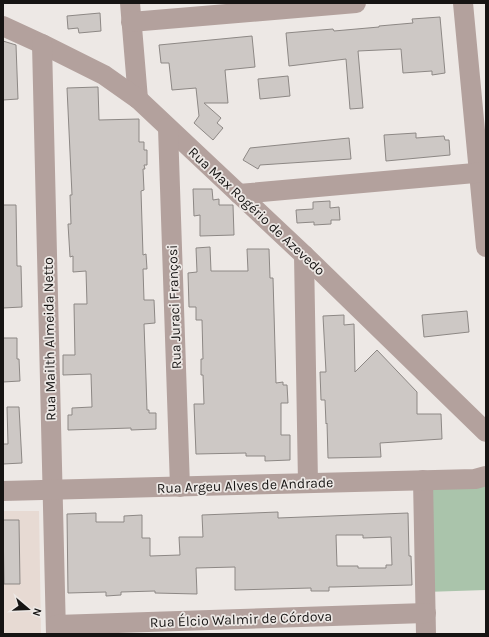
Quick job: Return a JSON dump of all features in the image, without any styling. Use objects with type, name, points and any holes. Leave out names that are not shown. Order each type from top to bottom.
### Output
[{"type":"street","points":[[138,99],[130,12],[356,3]]},
{"type":"street","points":[[463,3],[483,173],[486,247]]},
{"type":"street","name":"Rua Max Rogério de Azevedo","points":[[3,26],[104,75],[138,99],[304,255],[486,432]]},
{"type":"street","name":"Rua Mailth Almeida Netto","points":[[42,44],[56,629]]},
{"type":"street","name":"Rua Juraci Françosi","points":[[168,128],[180,486]]},
{"type":"street","points":[[239,194],[483,173]]},
{"type":"street","points":[[304,255],[308,483]]},
{"type":"street","name":"Rua Argeu Alves de Andrade","points":[[3,491],[475,479],[486,476]]},
{"type":"street","points":[[423,480],[426,634]]},
{"type":"street","name":"Rua Élcio Walmir de Córdova","points":[[56,629],[426,613]]},
{"type":"shaded area","points":[[3,511],[39,511],[41,634],[3,634]]},
{"type":"green space","points":[[486,476],[486,590],[425,592],[423,480]]},
{"type":"building","points":[[100,13],[101,31],[79,33],[78,28],[68,29],[67,16]]},
{"type":"building","points":[[440,17],[445,73],[432,75],[432,71],[403,73],[401,49],[358,51],[363,108],[350,109],[346,59],[289,66],[286,33],[379,27],[413,23],[412,19]]},
{"type":"building","points":[[252,36],[255,67],[225,70],[228,103],[204,103],[221,118],[217,123],[223,128],[213,140],[194,123],[199,116],[196,88],[172,90],[169,63],[161,63],[159,45]]},
{"type":"building","points":[[3,41],[16,45],[18,99],[3,100]]},
{"type":"building","points":[[288,76],[290,96],[260,99],[258,79]]},
{"type":"building","points":[[98,87],[99,120],[139,119],[139,142],[144,142],[144,150],[147,150],[147,165],[144,165],[145,169],[143,169],[144,190],[141,191],[143,255],[146,254],[147,269],[143,269],[144,300],[154,300],[155,323],[144,324],[147,410],[149,410],[149,413],[156,413],[156,429],[131,430],[131,428],[68,430],[68,415],[72,415],[72,408],[92,407],[91,374],[63,375],[63,355],[75,355],[74,304],[87,304],[86,271],[73,272],[73,256],[70,257],[68,224],[71,224],[70,195],[72,195],[67,88]]},
{"type":"building","points":[[416,133],[416,138],[444,136],[445,140],[449,140],[450,155],[386,161],[384,135]]},
{"type":"building","points":[[349,138],[351,159],[260,165],[258,169],[243,160],[250,148]]},
{"type":"building","points":[[193,189],[212,189],[213,200],[219,199],[219,205],[233,205],[234,235],[200,236],[200,215],[194,216]]},
{"type":"building","points":[[330,201],[330,208],[339,207],[340,220],[331,220],[331,224],[314,225],[314,222],[297,223],[296,210],[313,209],[313,202]]},
{"type":"building","points":[[3,205],[16,205],[17,266],[21,266],[22,307],[3,308]]},
{"type":"building","points":[[210,247],[211,271],[248,271],[247,249],[269,249],[270,278],[273,278],[276,383],[283,382],[283,385],[287,385],[288,403],[281,403],[281,435],[290,435],[290,460],[265,461],[265,456],[246,456],[246,453],[196,454],[194,404],[204,404],[203,375],[201,375],[201,359],[203,359],[202,320],[196,320],[196,307],[189,307],[188,273],[197,272],[196,248]]},
{"type":"building","points":[[467,311],[469,332],[424,337],[422,315]]},
{"type":"building","points":[[344,315],[344,325],[354,324],[355,372],[377,350],[417,392],[417,414],[441,414],[442,439],[380,443],[381,457],[328,458],[325,400],[321,400],[320,372],[326,372],[323,316]]},
{"type":"building","points":[[3,338],[17,338],[17,359],[19,359],[20,381],[3,382]]},
{"type":"building","points":[[7,407],[19,407],[22,463],[3,464],[3,444],[8,444]]},
{"type":"building","points":[[278,512],[278,518],[408,513],[409,556],[411,556],[412,585],[329,587],[329,591],[311,591],[311,588],[235,590],[235,567],[196,568],[197,594],[155,593],[155,591],[121,592],[121,595],[106,596],[106,592],[68,593],[67,514],[96,513],[96,522],[124,522],[124,516],[142,515],[142,538],[150,538],[150,556],[180,555],[179,537],[203,537],[202,515]],"holes":[[[336,535],[363,535],[363,538],[391,537],[392,565],[386,565],[386,568],[337,566]]]},
{"type":"building","points":[[3,520],[19,520],[20,584],[4,584]]}]
